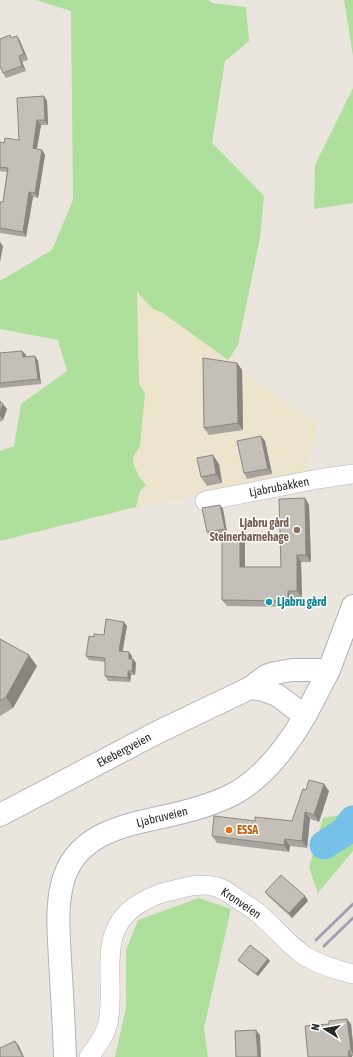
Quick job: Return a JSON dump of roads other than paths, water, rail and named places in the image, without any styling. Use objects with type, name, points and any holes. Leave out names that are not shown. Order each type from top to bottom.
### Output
[{"type":"main road","name":"Ljabruveien","points":[[65,1057],[58,912],[62,884],[68,867],[91,841],[108,832],[196,808],[236,792],[253,781],[268,767],[289,741],[305,716],[329,670],[353,606]]},
{"type":"main road","name":"Ekebergveien","points":[[0,815],[158,732],[250,688],[266,676],[292,670],[329,670]]},
{"type":"main road","points":[[250,688],[263,690],[277,695],[305,716]]},
{"type":"street","name":"Ljabrubakken","points":[[205,501],[318,479],[353,474]]},
{"type":"street","name":"Kronveien","points":[[89,1057],[102,1037],[108,1023],[110,1006],[109,960],[110,947],[114,933],[126,914],[134,907],[161,892],[200,885],[223,889],[257,912],[304,955],[331,968],[353,974]]},
{"type":"waterway","points":[[324,845],[343,833],[353,820]]},
{"type":"railway","points":[[316,940],[353,904]]},
{"type":"railway","points":[[324,946],[353,918]]},
{"type":"place","name":"Ljabru gård Steinerbarnehage","points":[[297,530]]},
{"type":"place","name":"Ljabru gård","points":[[269,602]]},
{"type":"place","name":"ESSA","points":[[229,830]]}]
